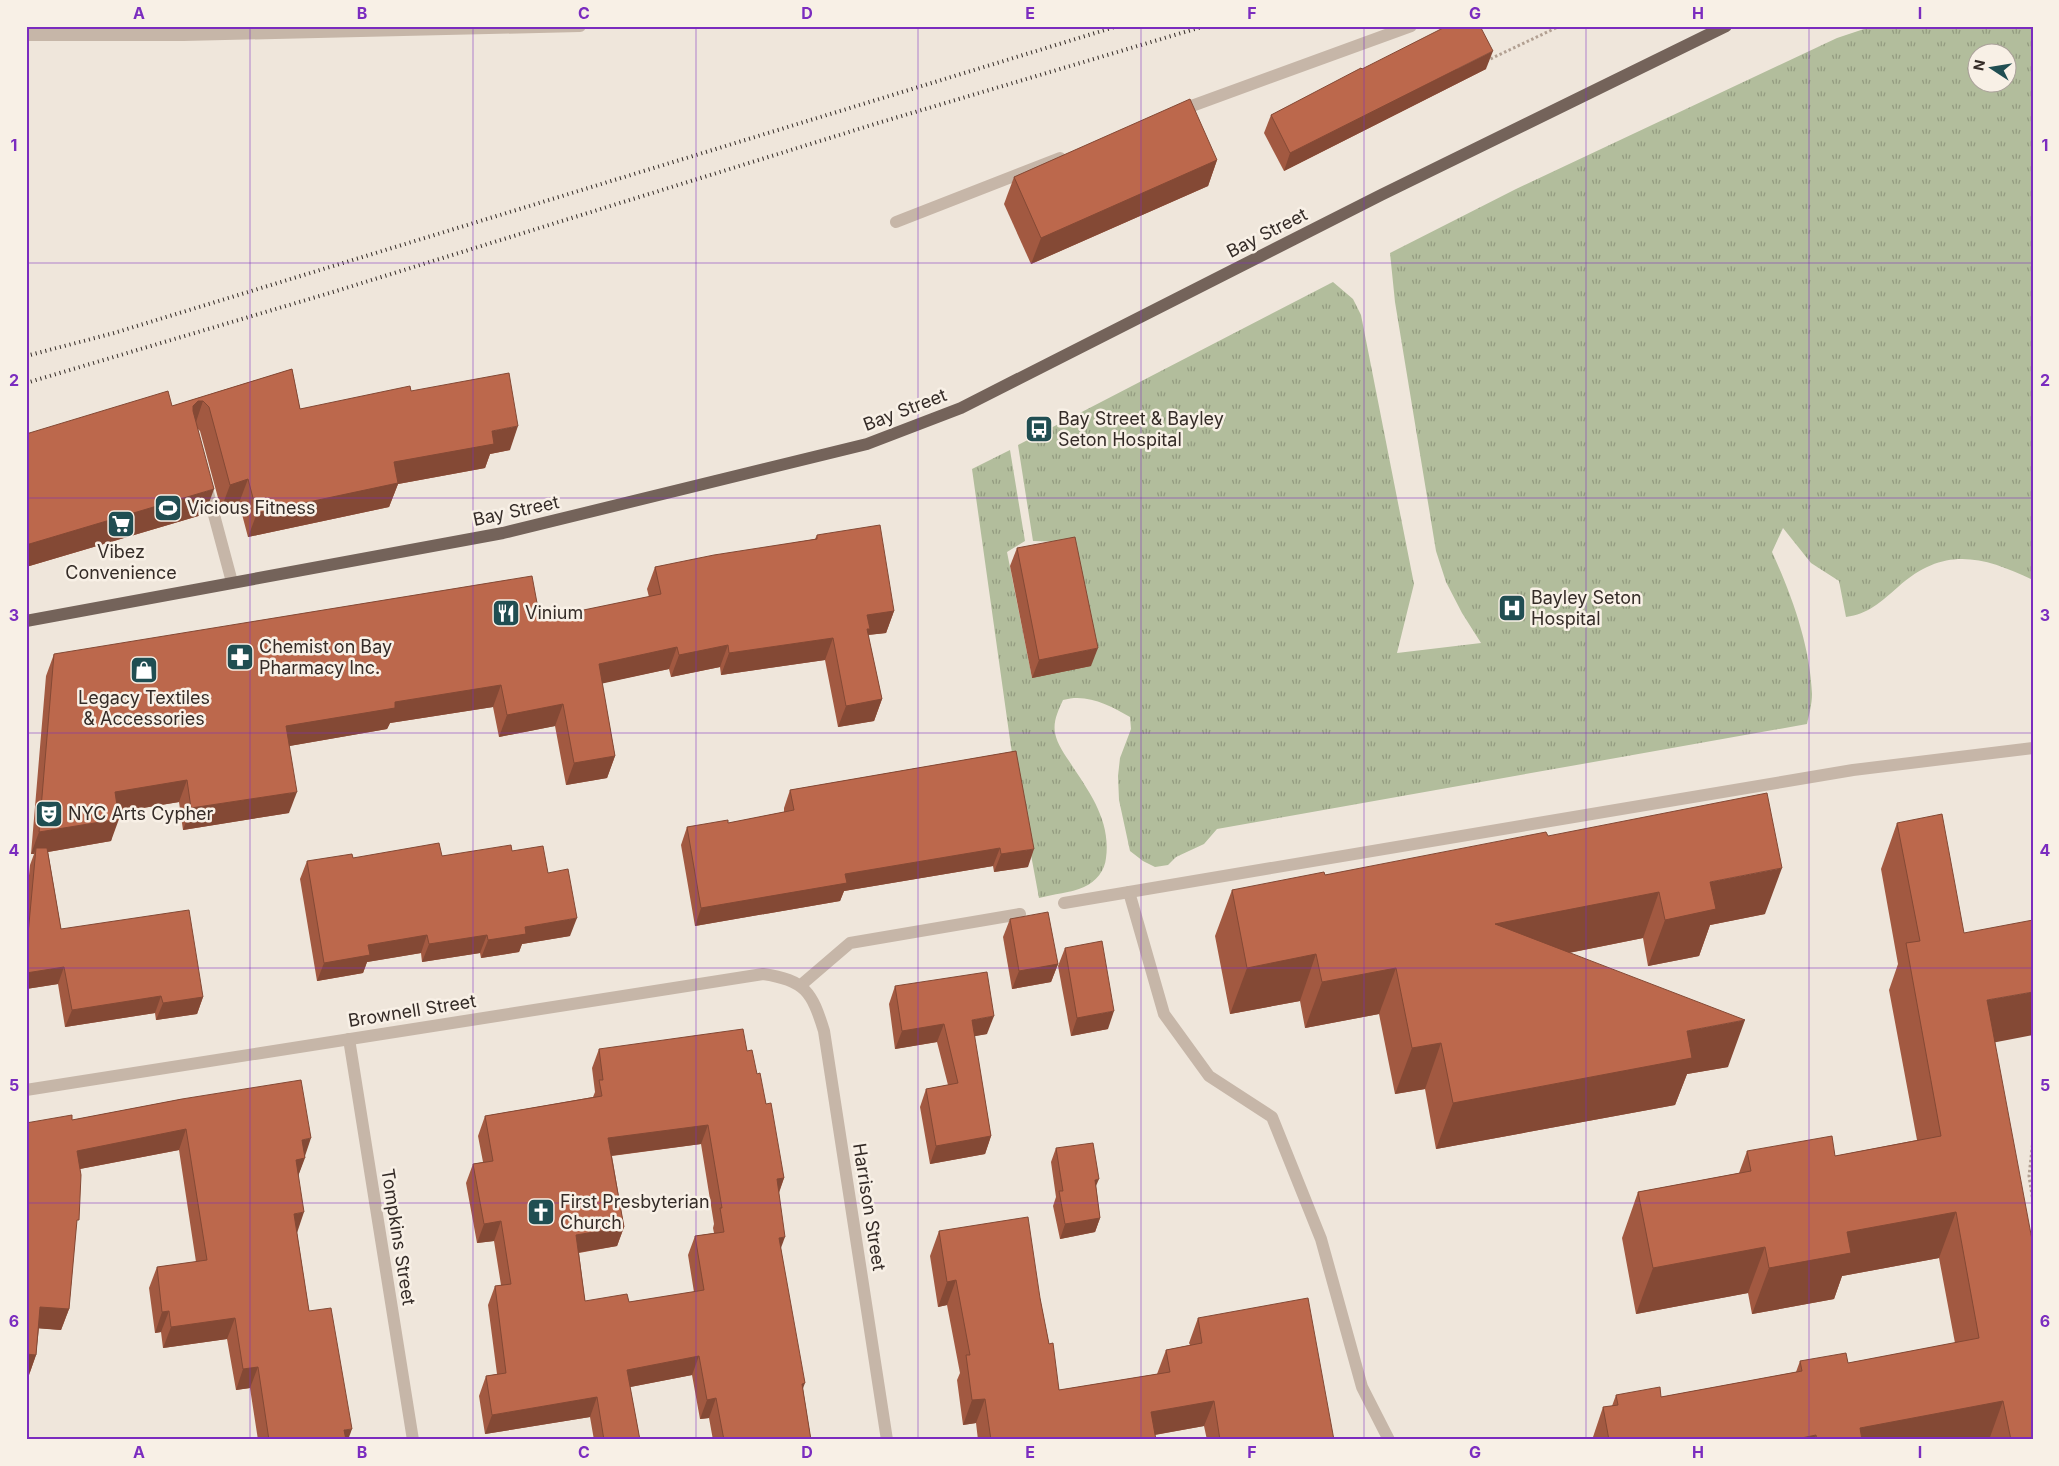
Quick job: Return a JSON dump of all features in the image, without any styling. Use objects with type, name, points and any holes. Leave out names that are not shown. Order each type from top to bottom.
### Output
[{"type":"main road","name":"Bay Street","points":[[26,621],[503,533],[867,444],[962,408],[1381,195],[1726,26]]},
{"type":"street","points":[[26,35],[183,35],[580,26]]},
{"type":"street","points":[[1167,115],[1411,26]]},
{"type":"street","points":[[896,222],[1068,155]]},
{"type":"street","points":[[202,471],[232,582]]},
{"type":"street","points":[[1064,903],[1853,770],[2033,748]]},
{"type":"street","points":[[1129,892],[1164,1014],[1209,1076],[1272,1117],[1321,1239],[1362,1387],[1389,1440]]},
{"type":"street","points":[[801,985],[850,943],[1020,914]]},
{"type":"street","name":"Brownell Street","points":[[26,1090],[763,974],[784,977],[801,985]]},
{"type":"street","name":"Harrison Street","points":[[801,985],[816,1003],[824,1031],[887,1440]]},
{"type":"street","name":"Tompkins Street","points":[[349,1039],[412,1440]]},
{"type":"path","points":[[1483,63],[1560,26]]},
{"type":"path","points":[[2033,1140],[2029,1176],[2033,1202]]},
{"type":"green space","points":[[1873,26],[2033,26],[2033,580],[1997,565],[1980,561],[1964,559],[1947,560],[1931,565],[1915,574],[1868,610],[1846,617],[1839,581],[1811,563],[1783,528],[1772,552],[1793,603],[1808,657],[1812,694],[1807,724],[1217,829],[1204,844],[1176,857],[1168,865],[1155,867],[1130,851],[1119,800],[1118,776],[1120,758],[1131,729],[1130,717],[1098,701],[1081,698],[1063,700],[1055,720],[1056,737],[1098,808],[1105,832],[1106,858],[1102,871],[1088,885],[1073,891],[1039,898],[1011,747],[972,469],[1010,450],[1025,541],[1007,552],[1032,678],[1065,542],[1033,541],[1018,445],[1333,282],[1353,299],[1361,315],[1414,584],[1397,653],[1481,643],[1462,613],[1446,582],[1436,551],[1395,302],[1390,253],[1516,189],[1837,38]]},
{"type":"building","points":[[1447,26],[1480,26],[1493,51],[1290,153],[1271,115]]},
{"type":"building","points":[[1190,99],[1217,160],[1041,238],[1014,177]]},
{"type":"building","points":[[292,369],[300,409],[410,386],[411,391],[509,373],[518,426],[492,431],[494,444],[394,462],[398,483],[257,513],[248,479],[230,485],[209,407],[203,401],[198,401],[193,406],[193,411],[214,489],[26,545],[26,434],[168,391],[172,406]]},
{"type":"building","points":[[880,525],[894,611],[867,615],[870,629],[867,629],[882,699],[846,706],[833,638],[729,653],[728,645],[679,655],[677,647],[599,664],[615,756],[574,763],[563,704],[507,715],[501,685],[395,702],[395,708],[286,726],[297,792],[191,808],[187,780],[115,792],[119,819],[39,832],[54,654],[532,576],[540,619],[661,594],[655,567],[714,555],[817,539],[817,535]]},
{"type":"building","points":[[1075,537],[1098,648],[1039,660],[1017,548]]},
{"type":"building","points":[[1016,751],[1034,849],[1001,854],[1000,848],[845,874],[847,883],[701,908],[687,827],[728,820],[728,823],[794,810],[790,790]]},
{"type":"building","points":[[1767,793],[1782,868],[1710,882],[1716,909],[1665,920],[1659,892],[1495,924],[1745,1020],[1687,1031],[1692,1058],[1453,1103],[1441,1043],[1412,1048],[1396,968],[1322,982],[1316,954],[1247,968],[1232,890],[1324,872],[1325,875],[1546,832],[1548,836]]},
{"type":"building","points":[[1942,814],[1964,933],[2033,920],[2033,992],[1987,1000],[2033,1245],[2033,1440],[2011,1440],[2003,1401],[1860,1428],[1862,1440],[1817,1440],[1816,1435],[1792,1440],[1609,1440],[1603,1407],[1618,1405],[1616,1395],[1660,1387],[1661,1397],[1802,1371],[1800,1361],[1846,1353],[1848,1363],[1979,1338],[1956,1212],[1847,1232],[1851,1253],[1769,1268],[1765,1247],[1653,1268],[1638,1192],[1751,1171],[1747,1151],[1832,1136],[1835,1156],[1941,1136],[1906,943],[1920,941],[1897,823]]},
{"type":"building","points":[[439,843],[442,856],[511,845],[512,851],[543,846],[548,873],[568,869],[577,918],[525,927],[526,934],[488,940],[487,935],[429,944],[427,935],[368,945],[370,955],[324,963],[307,861],[352,854],[353,858]]},
{"type":"building","points":[[36,848],[47,848],[61,929],[189,910],[203,997],[163,1003],[161,996],[72,1010],[64,967],[26,973]]},
{"type":"building","points":[[1048,912],[1058,964],[1019,971],[1010,919]]},
{"type":"building","points":[[1102,941],[1114,1011],[1077,1018],[1065,948]]},
{"type":"building","points":[[987,972],[994,1016],[972,1020],[991,1136],[936,1146],[926,1089],[958,1083],[944,1024],[902,1031],[895,986]]},
{"type":"building","points":[[743,1029],[747,1051],[752,1050],[757,1074],[760,1073],[766,1104],[771,1103],[784,1178],[777,1179],[785,1237],[779,1238],[805,1383],[802,1384],[811,1440],[724,1440],[716,1398],[707,1400],[699,1356],[627,1370],[640,1440],[604,1440],[597,1397],[492,1415],[486,1376],[506,1373],[495,1286],[511,1284],[501,1221],[484,1224],[473,1164],[493,1161],[485,1116],[602,1096],[599,1080],[603,1080],[599,1049]],"holes":[[[708,1125],[722,1208],[720,1208],[724,1232],[695,1236],[704,1290],[629,1302],[627,1294],[585,1301],[576,1235],[624,1227],[608,1138]]]},
{"type":"building","points":[[301,1080],[311,1138],[302,1140],[305,1158],[296,1160],[304,1212],[294,1214],[309,1311],[331,1308],[352,1429],[344,1430],[346,1440],[269,1440],[258,1367],[243,1369],[235,1318],[171,1327],[169,1311],[162,1312],[157,1267],[207,1260],[186,1129],[77,1151],[81,1175],[79,1220],[77,1220],[69,1309],[40,1307],[36,1355],[26,1354],[26,1123],[72,1115],[72,1120],[182,1099]]},
{"type":"building","points":[[1093,1143],[1099,1179],[1095,1180],[1100,1218],[1065,1224],[1059,1191],[1063,1191],[1056,1148]]},
{"type":"building","points":[[1028,1217],[1040,1298],[1049,1344],[1053,1343],[1059,1390],[1170,1372],[1166,1350],[1202,1343],[1198,1318],[1308,1298],[1334,1440],[1220,1440],[1214,1401],[1151,1412],[1156,1440],[991,1440],[985,1399],[972,1400],[966,1355],[970,1355],[956,1280],[947,1282],[939,1231]]},
{"type":"railway","points":[[26,356],[114,333],[1118,26]]},
{"type":"railway","points":[[26,383],[333,292],[878,123],[1205,26]]},
{"type":"place","name":"Bay Street & Bayley Seton Hospital","points":[[1039,429]]},
{"type":"place","name":"Vicious Fitness","points":[[168,508]]},
{"type":"place","name":"Vibez Convenience","points":[[121,524]]},
{"type":"place","name":"Bayley Seton Hospital","points":[[1512,608]]},
{"type":"place","name":"Vinium","points":[[506,613]]},
{"type":"place","name":"Chemist on Bay Pharmacy Inc.","points":[[240,657]]},
{"type":"place","name":"Legacy Textiles & Accessories","points":[[144,670]]},
{"type":"place","name":"NYC Arts Cypher","points":[[49,814]]},
{"type":"place","name":"First Presbyterian Church","points":[[541,1212]]}]
